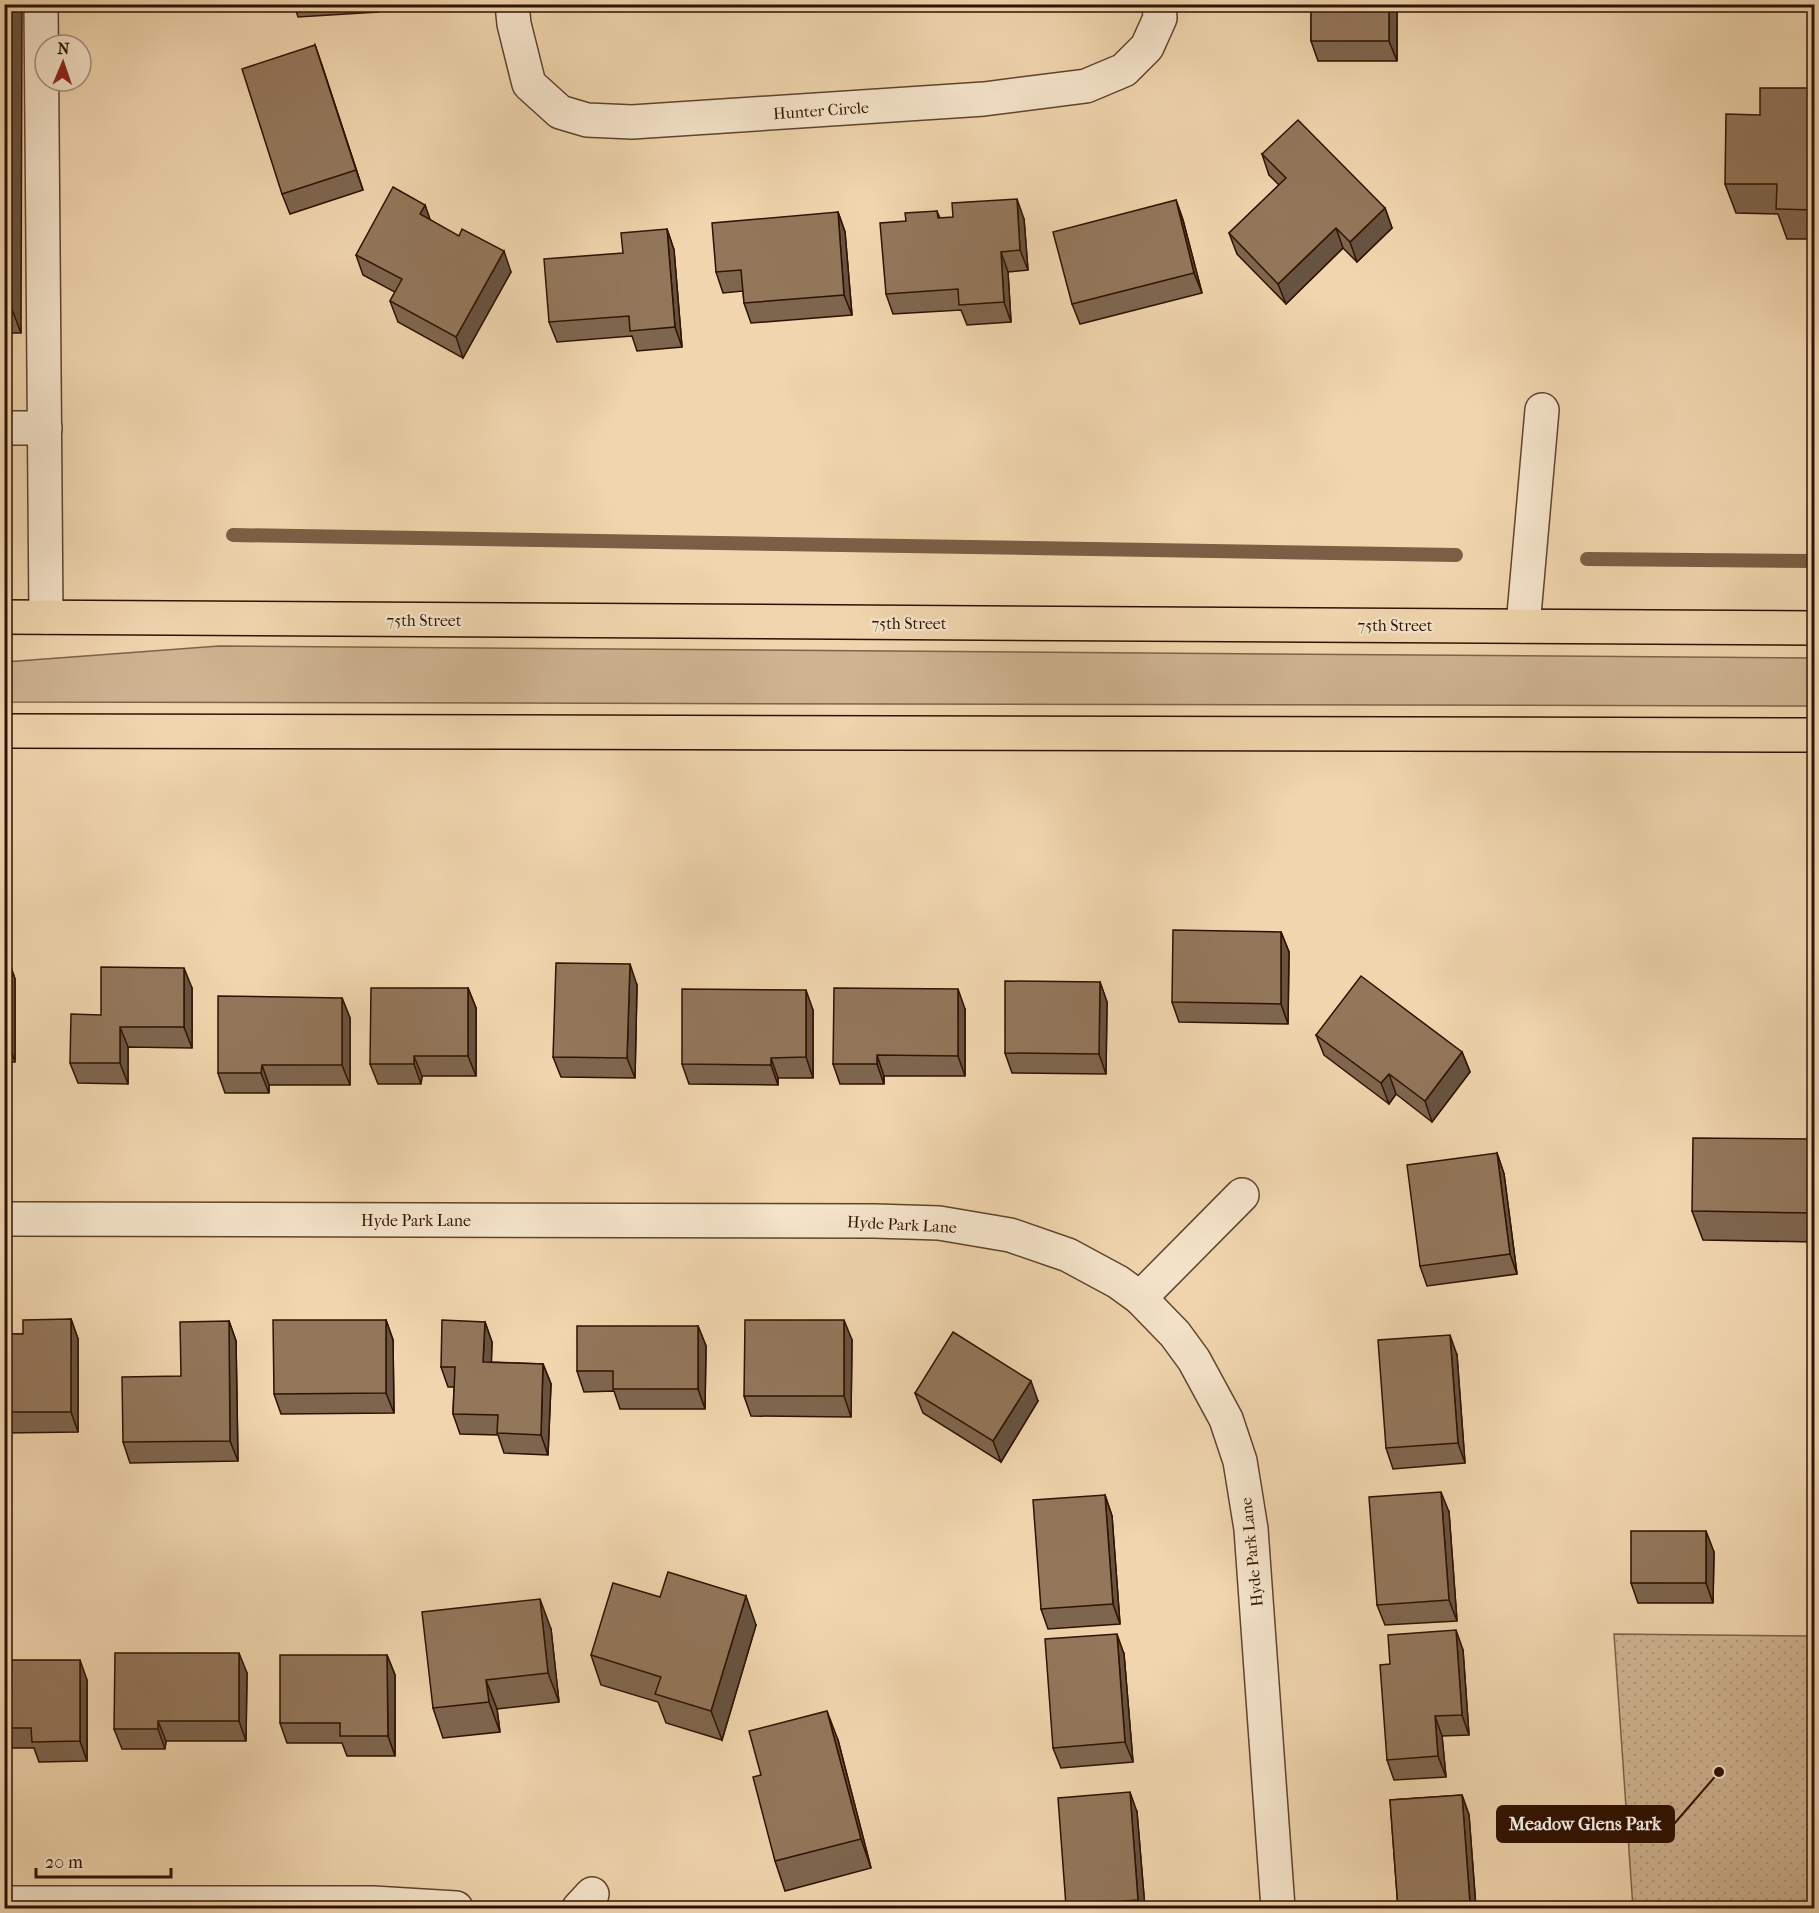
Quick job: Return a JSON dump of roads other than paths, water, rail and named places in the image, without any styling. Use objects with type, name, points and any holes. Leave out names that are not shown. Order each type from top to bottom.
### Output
[{"type":"main road","name":"75th Street","points":[[4,617],[1815,628]]},
{"type":"main road","points":[[4,731],[1815,735]]},
{"type":"street","points":[[41,4],[46,617]]},
{"type":"street","name":"Hunter Circle","points":[[512,4],[514,24],[529,84],[560,112],[587,120],[632,122],[984,99],[1086,87],[1124,70],[1147,47],[1160,18],[1160,4]]},
{"type":"street","points":[[1523,626],[1542,410]]},
{"type":"street","points":[[4,428],[45,428]]},
{"type":"street","points":[[1140,1298],[1242,1195]]},
{"type":"street","name":"Hyde Park Lane","points":[[4,1219],[852,1220],[939,1223],[1010,1235],[1068,1255],[1118,1282],[1140,1298],[1175,1334],[1194,1360],[1226,1419],[1240,1461],[1251,1529],[1278,1908]]},
{"type":"street","points":[[4,1903],[373,1903],[456,1908]]},
{"type":"waterway","points":[[233,535],[1456,555]]},
{"type":"waterway","points":[[1587,559],[1814,561]]},
{"type":"place","name":"Meadow Glens Park","points":[[1719,1772]]}]
